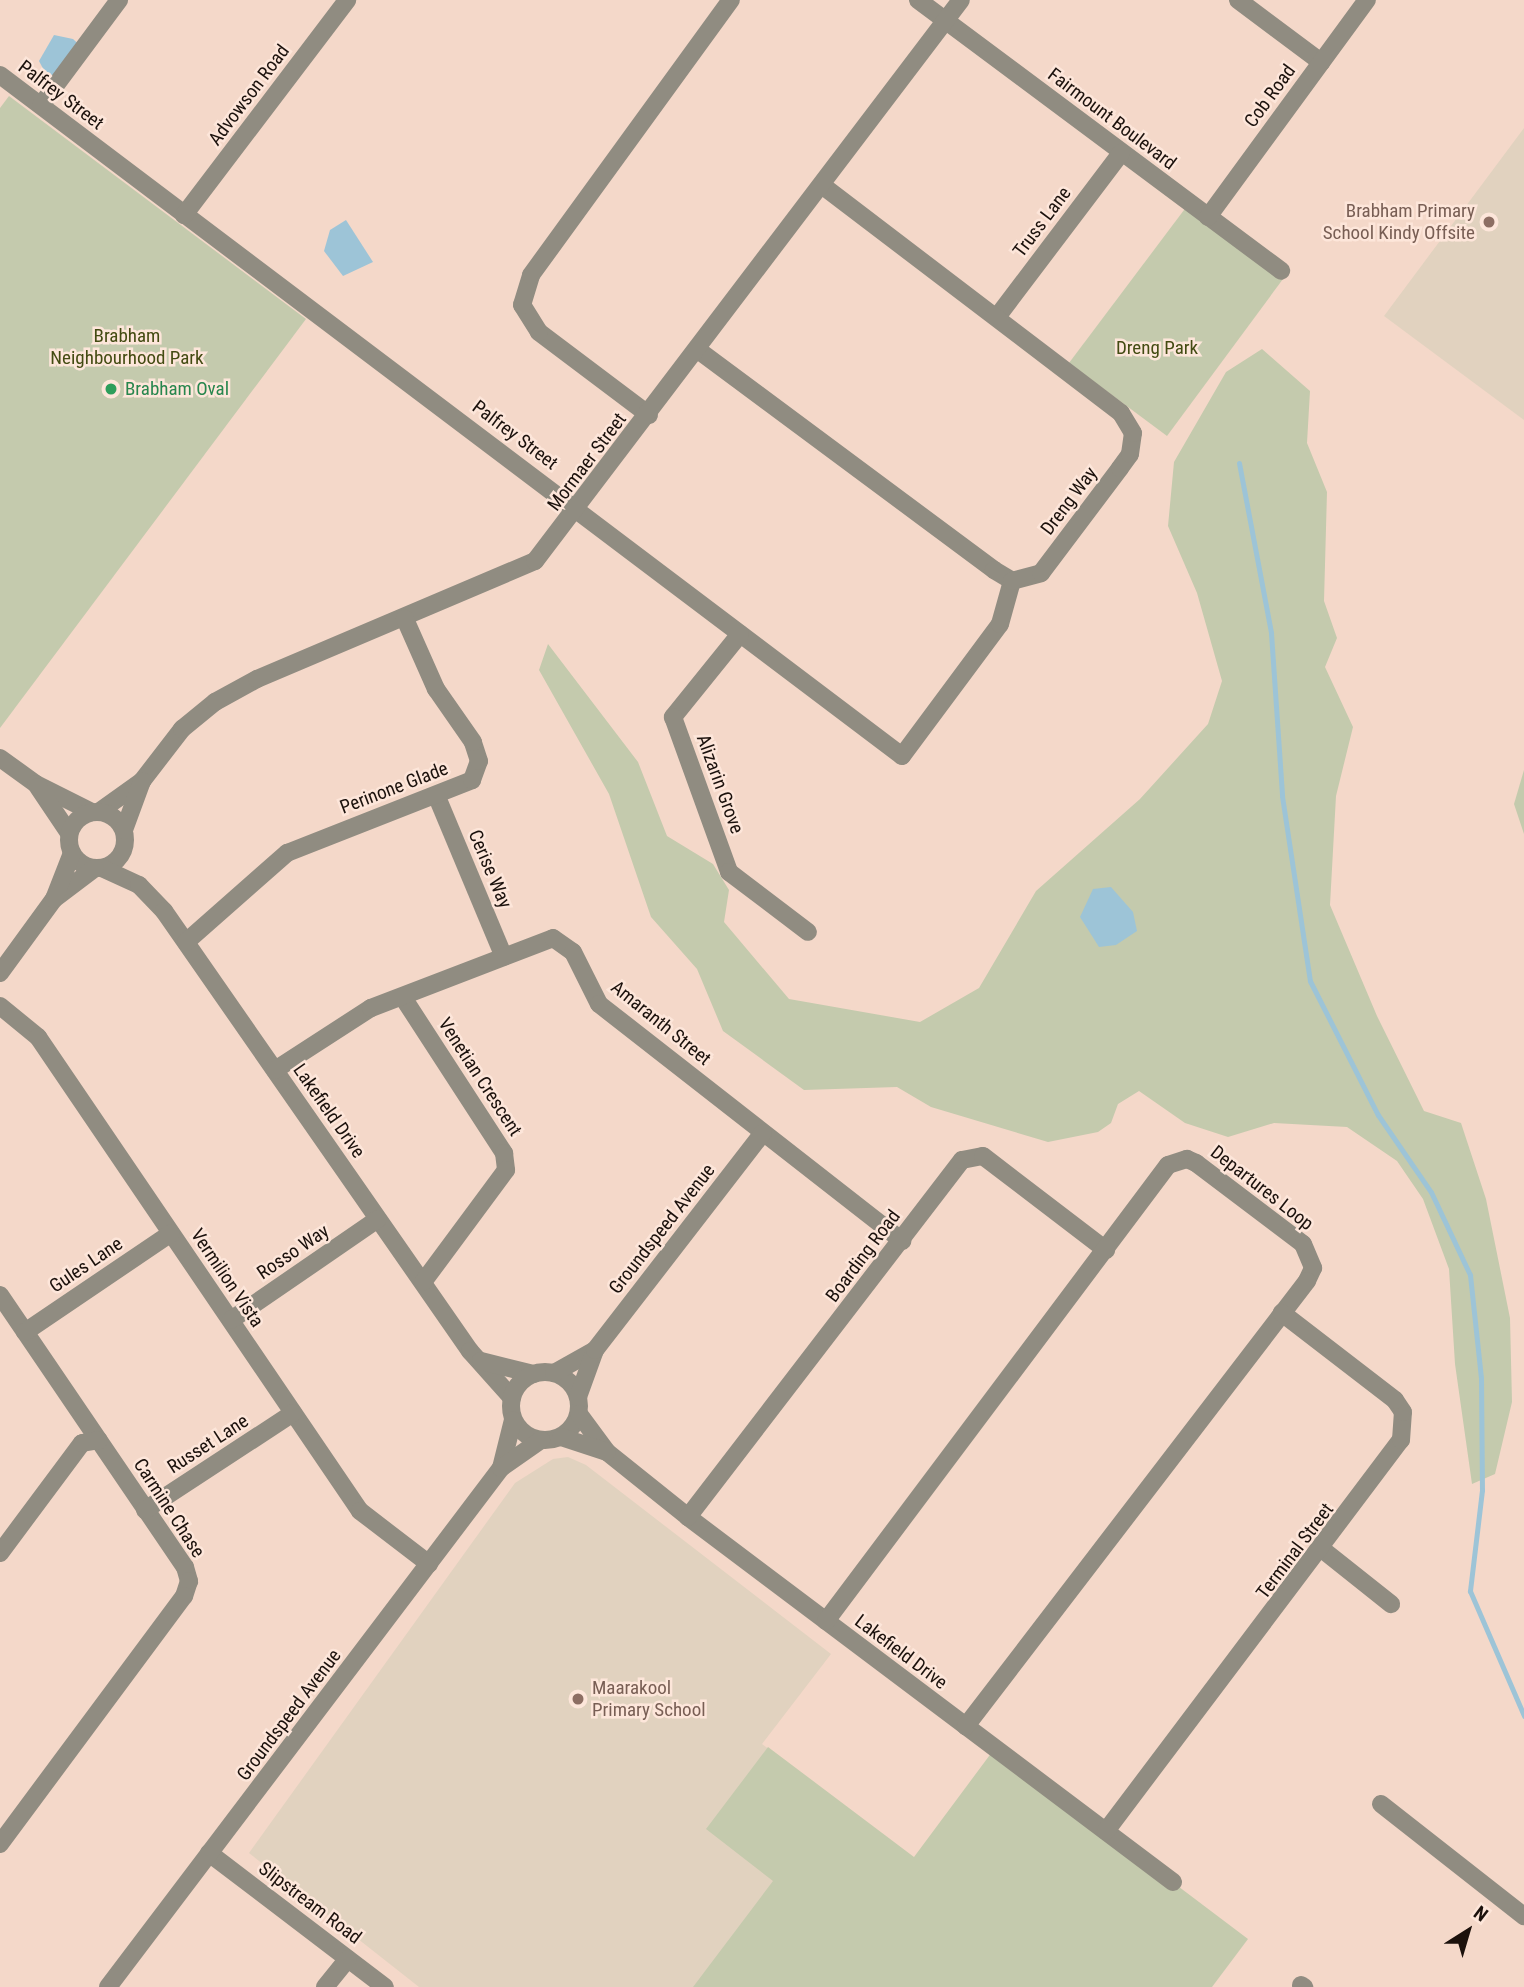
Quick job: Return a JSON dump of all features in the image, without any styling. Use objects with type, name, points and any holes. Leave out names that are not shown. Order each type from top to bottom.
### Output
[{"type":"street","points":[[41,105],[119,0]]},
{"type":"street","name":"Advowson Road","points":[[184,215],[347,0]]},
{"type":"street","points":[[649,415],[539,332],[522,305],[531,275],[731,0]]},
{"type":"street","name":"Fairmount Boulevard","points":[[918,0],[1281,271]]},
{"type":"street","name":"Mormaer Street","points":[[96,811],[142,781],[182,729],[215,702],[257,678],[405,619],[535,561],[578,509],[961,0]]},
{"type":"street","points":[[1238,0],[1321,62]]},
{"type":"street","name":"Cob Road","points":[[1208,217],[1367,0]]},
{"type":"street","name":"Palfrey Street","points":[[0,75],[902,756],[1000,624],[1012,581]]},
{"type":"street","name":"Truss Lane","points":[[997,317],[1121,153]]},
{"type":"street","name":"Dreng Way","points":[[823,186],[1121,413],[1133,433],[1130,454],[1041,573],[1012,581]]},
{"type":"street","points":[[698,350],[1012,581]]},
{"type":"street","name":"Perinone Glade","points":[[186,942],[287,853],[437,797],[472,780],[479,761],[473,742],[436,689],[405,619]]},
{"type":"street","name":"Alizarin Grove","points":[[740,634],[673,718],[729,872],[808,932]]},
{"type":"street","points":[[0,758],[36,785],[114,817],[124,839],[116,861],[99,868],[54,899]]},
{"type":"street","name":"Mormaer Street","points":[[124,839],[142,781]]},
{"type":"street","points":[[0,973],[54,899],[72,853],[69,833],[36,785]]},
{"type":"street","name":"Cerise Way","points":[[437,797],[504,957]]},
{"type":"street","points":[[69,833],[78,818],[96,811]]},
{"type":"street","name":"Lakefield Drive","points":[[124,839],[139,885],[186,942],[378,1219],[476,1356],[512,1398]]},
{"type":"street","points":[[72,853],[80,863],[99,868]]},
{"type":"street","name":"Lakefield Drive","points":[[99,868],[139,885]]},
{"type":"street","name":"Amaranth Street","points":[[275,1070],[371,1008],[404,999],[553,938],[572,952],[599,1004],[902,1241]]},
{"type":"street","name":"Venetian Crescent","points":[[404,999],[504,1153],[506,1170],[424,1282]]},
{"type":"street","name":"Vermilion Vista","points":[[0,1006],[38,1037],[360,1511],[429,1564]]},
{"type":"street","name":"Groundspeed Avenue","points":[[578,1405],[595,1350],[763,1133]]},
{"type":"street","name":"Boarding Road","points":[[688,1517],[953,1171],[972,1155],[992,1162],[1106,1250]]},
{"type":"street","name":"Departures Loop","points":[[826,1621],[1168,1165],[1187,1159],[1303,1244],[1309,1254],[1310,1275],[965,1726]]},
{"type":"street","name":"Rosso Way","points":[[231,1321],[378,1219]]},
{"type":"street","name":"Gules Lane","points":[[25,1332],[171,1233]]},
{"type":"street","name":"Carmine Chase","points":[[0,1295],[185,1567],[189,1581],[184,1596],[0,1843]]},
{"type":"street","name":"Terminal Street","points":[[1106,1831],[1323,1550],[1401,1440],[1403,1412],[1395,1400],[1282,1313]]},
{"type":"street","name":"Groundspeed Avenue","points":[[554,1373],[595,1350]]},
{"type":"street","points":[[476,1356],[533,1374],[554,1373],[569,1382],[578,1405],[561,1437],[541,1440],[527,1436],[513,1419],[512,1398],[533,1374]]},
{"type":"street","name":"Lakefield Drive","points":[[578,1405],[607,1452],[688,1517],[1173,1882]]},
{"type":"street","name":"Russet Lane","points":[[145,1510],[293,1413]]},
{"type":"street","name":"Groundspeed Avenue","points":[[501,1468],[513,1419]]},
{"type":"street","name":"Lakefield Drive","points":[[561,1437],[607,1452]]},
{"type":"street","points":[[0,1553],[82,1443],[99,1440]]},
{"type":"street","name":"Groundspeed Avenue","points":[[108,1987],[501,1468],[541,1440]]},
{"type":"street","points":[[1323,1550],[1391,1604]]},
{"type":"street","points":[[1381,1804],[1524,1916]]},
{"type":"street","name":"Slipstream Road","points":[[209,1853],[385,1987]]},
{"type":"street","points":[[325,1987],[348,1959]]},
{"type":"shaded area","name":"Brabham Primary School Kindy Offsite","points":[[1524,128],[1524,420],[1384,316]]},
{"type":"shaded area","name":"Maarakool Primary School","points":[[568,1457],[586,1465],[831,1654],[762,1744],[835,1799],[697,1987],[419,1987],[249,1853],[515,1483],[553,1459]]},
{"type":"green space","name":"Brabham Neighbourhood Park","points":[[9,96],[306,319],[0,728],[0,108]]},
{"type":"green space","name":"Dreng Park","points":[[1187,206],[1283,279],[1167,436],[1069,363]]},
{"type":"green space","points":[[1262,349],[1310,391],[1307,443],[1327,492],[1324,601],[1337,638],[1325,667],[1353,727],[1336,796],[1330,905],[1377,1016],[1424,1111],[1461,1123],[1486,1199],[1510,1318],[1512,1402],[1495,1474],[1472,1484],[1455,1364],[1449,1269],[1423,1199],[1397,1161],[1347,1127],[1274,1123],[1228,1137],[1185,1123],[1139,1091],[1118,1104],[1111,1123],[1098,1132],[1048,1142],[931,1107],[897,1087],[804,1090],[723,1031],[697,969],[651,917],[609,794],[539,670],[548,644],[638,762],[667,836],[713,864],[729,890],[724,922],[789,999],[920,1022],[979,988],[1036,891],[1140,799],[1208,724],[1222,681],[1197,593],[1168,526],[1174,462],[1226,372]]},
{"type":"green space","points":[[1524,770],[1524,834],[1514,804]]},
{"type":"green space","points":[[768,1747],[914,1857],[995,1748],[1248,1939],[1212,1987],[693,1987],[773,1881],[706,1829]]},
{"type":"water","points":[[54,35],[73,39],[85,50],[69,75],[48,78],[39,61]]},
{"type":"water","points":[[346,220],[373,262],[343,276],[324,251],[330,230]]},
{"type":"water","points":[[1111,887],[1133,912],[1137,931],[1116,945],[1099,947],[1080,917],[1093,889]]},
{"type":"waterway","points":[[1239,463],[1271,633],[1282,796],[1310,981],[1378,1115],[1431,1192],[1470,1275],[1481,1378],[1482,1490],[1470,1591],[1524,1716]]},
{"type":"place","name":"Brabham Primary School Kindy Offsite","points":[[1489,222]]},
{"type":"place","name":"Brabham Oval","points":[[111,389]]},
{"type":"place","name":"Maarakool Primary School","points":[[578,1699]]}]
